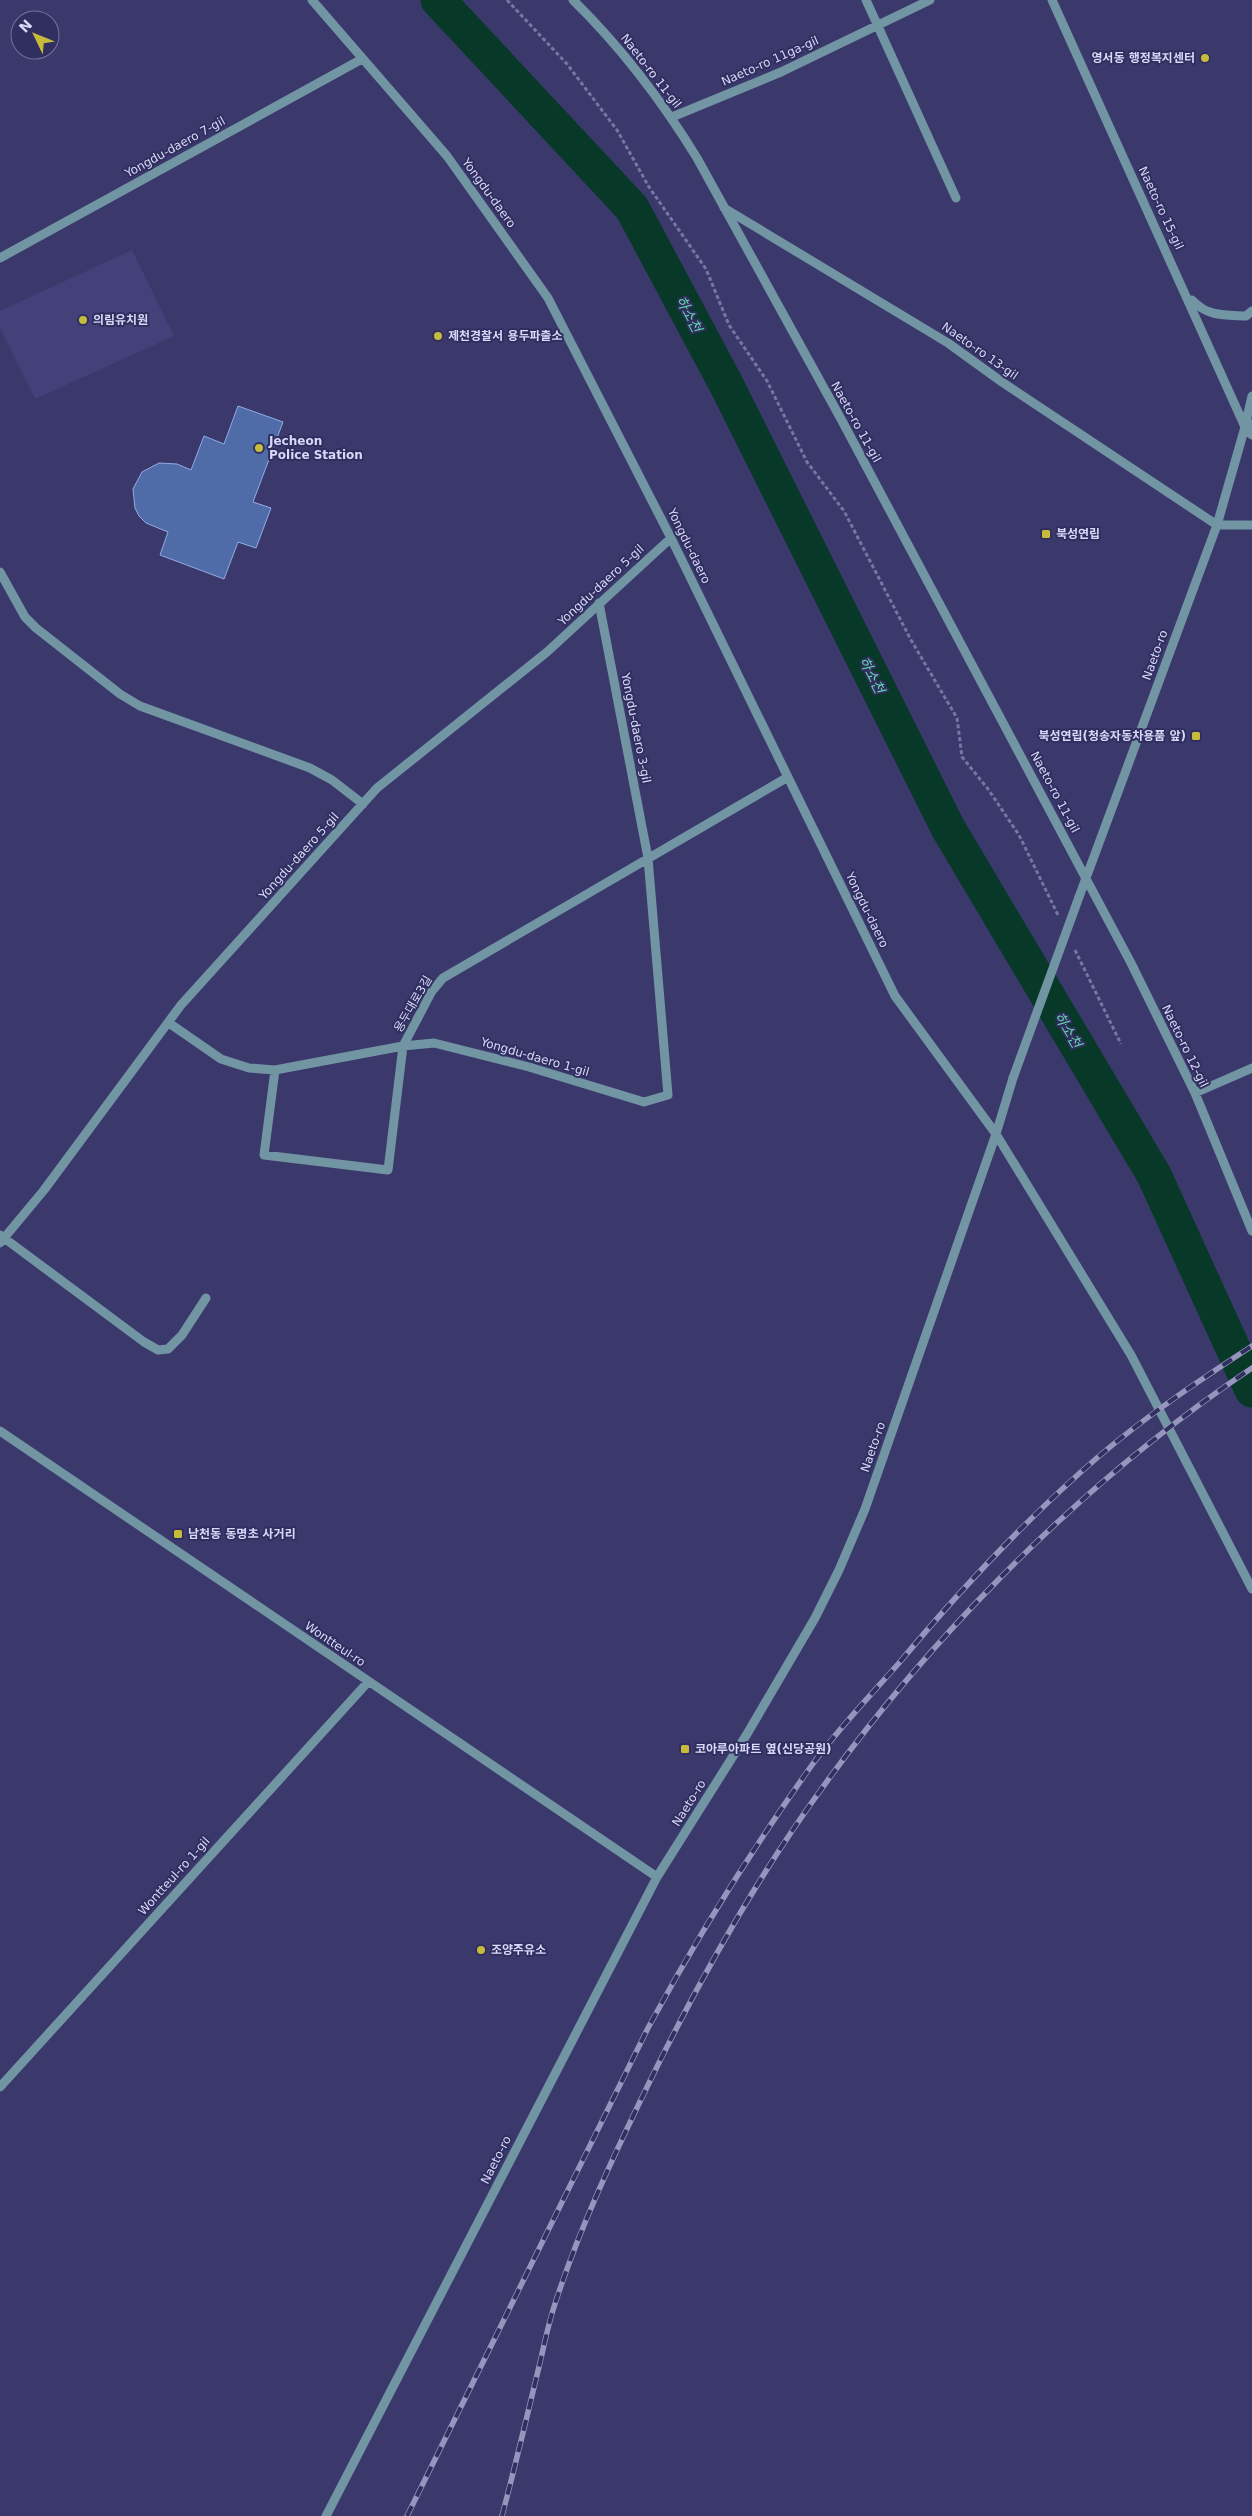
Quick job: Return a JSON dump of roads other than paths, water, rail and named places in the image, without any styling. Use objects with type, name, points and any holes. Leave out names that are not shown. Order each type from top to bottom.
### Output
[{"type":"street","name":"Yongdu-daero","points":[[312,0],[447,156],[548,298],[671,538],[895,996],[996,1134],[1131,1355],[1252,1589]]},
{"type":"street","name":"Naeto-ro 11-gil","points":[[573,0],[606,34],[672,118],[841,419],[1086,877]]},
{"type":"street","points":[[866,0],[956,198]]},
{"type":"street","name":"Naeto-ro 11ga-gil","points":[[672,118],[781,72],[876,24],[930,0]]},
{"type":"street","name":"Naeto-ro 15-gil","points":[[1052,0],[1252,435]]},
{"type":"street","name":"Yongdu-daero 7-gil","points":[[0,258],[362,59]]},
{"type":"street","name":"Naeto-ro 13-gil","points":[[724,208],[948,343],[1002,382],[1216,525]]},
{"type":"street","points":[[1188,297],[1202,311],[1246,316],[1252,311]]},
{"type":"street","name":"Naeto-ro","points":[[326,2516],[657,1877],[747,1734],[815,1618],[839,1570],[865,1509],[996,1134],[1013,1078],[1216,525],[1249,426],[1252,396]]},
{"type":"street","points":[[1216,525],[1252,524]]},
{"type":"street","name":"Yongdu-daero 5-gil","points":[[1,1239],[44,1190],[181,1005],[378,788],[547,652],[671,538]]},
{"type":"street","points":[[0,572],[25,617],[36,628],[120,694],[140,706],[310,768],[332,780],[363,804]]},
{"type":"street","name":"Yongdu-daero 3-gil","points":[[600,603],[648,858]]},
{"type":"street","name":"용두대로3길","points":[[275,1070],[264,1155],[388,1170],[403,1046],[432,991],[443,978],[462,965],[589,894],[788,777]]},
{"type":"street","name":"Yongdu-daero 1-gil","points":[[169,1023],[221,1059],[249,1068],[275,1070],[403,1046],[434,1043],[529,1067],[644,1102],[668,1095],[648,858]]},
{"type":"street","name":"Naeto-ro 12-gil","points":[[1086,877],[1195,1093],[1252,1231]]},
{"type":"street","points":[[1195,1093],[1252,1068]]},
{"type":"street","points":[[1,1239],[144,1342],[158,1350],[168,1349],[182,1336],[206,1298]]},
{"type":"street","name":"Wontteul-ro","points":[[0,1430],[657,1877]]},
{"type":"street","name":"Wontteul-ro 1-gil","points":[[0,2088],[368,1682]]},
{"type":"waterway","name":"하소천","points":[[438,0],[632,208],[726,384],[948,828],[1154,1175],[1252,1390]]},
{"type":"railway","points":[[407,2516],[648,2028],[726,1894],[812,1765],[843,1726],[946,1609],[994,1556],[1045,1505],[1098,1457],[1135,1427],[1193,1385],[1252,1346]]},
{"type":"railway","points":[[502,2516],[551,2319],[573,2252],[622,2139],[681,2019],[734,1923],[772,1861],[839,1765],[889,1701],[943,1638],[1000,1578],[1060,1520],[1122,1466],[1186,1415],[1252,1368]]},
{"type":"place","name":"영서동 행정복지센터","points":[[1205,58]]},
{"type":"place","name":"의림유치원","points":[[83,320]]},
{"type":"place","name":"제천경찰서 용두파출소","points":[[438,336]]},
{"type":"place","name":"Jecheon Police Station","points":[[259,448]]},
{"type":"place","name":"북성연립","points":[[1046,534]]},
{"type":"place","name":"북성연립(청송자동차용품 앞)","points":[[1196,736]]},
{"type":"place","name":"남천동 동명초 사거리","points":[[178,1534]]},
{"type":"place","name":"코아루아파트 옆(신당공원)","points":[[685,1749]]},
{"type":"place","name":"조양주유소","points":[[481,1950]]}]
